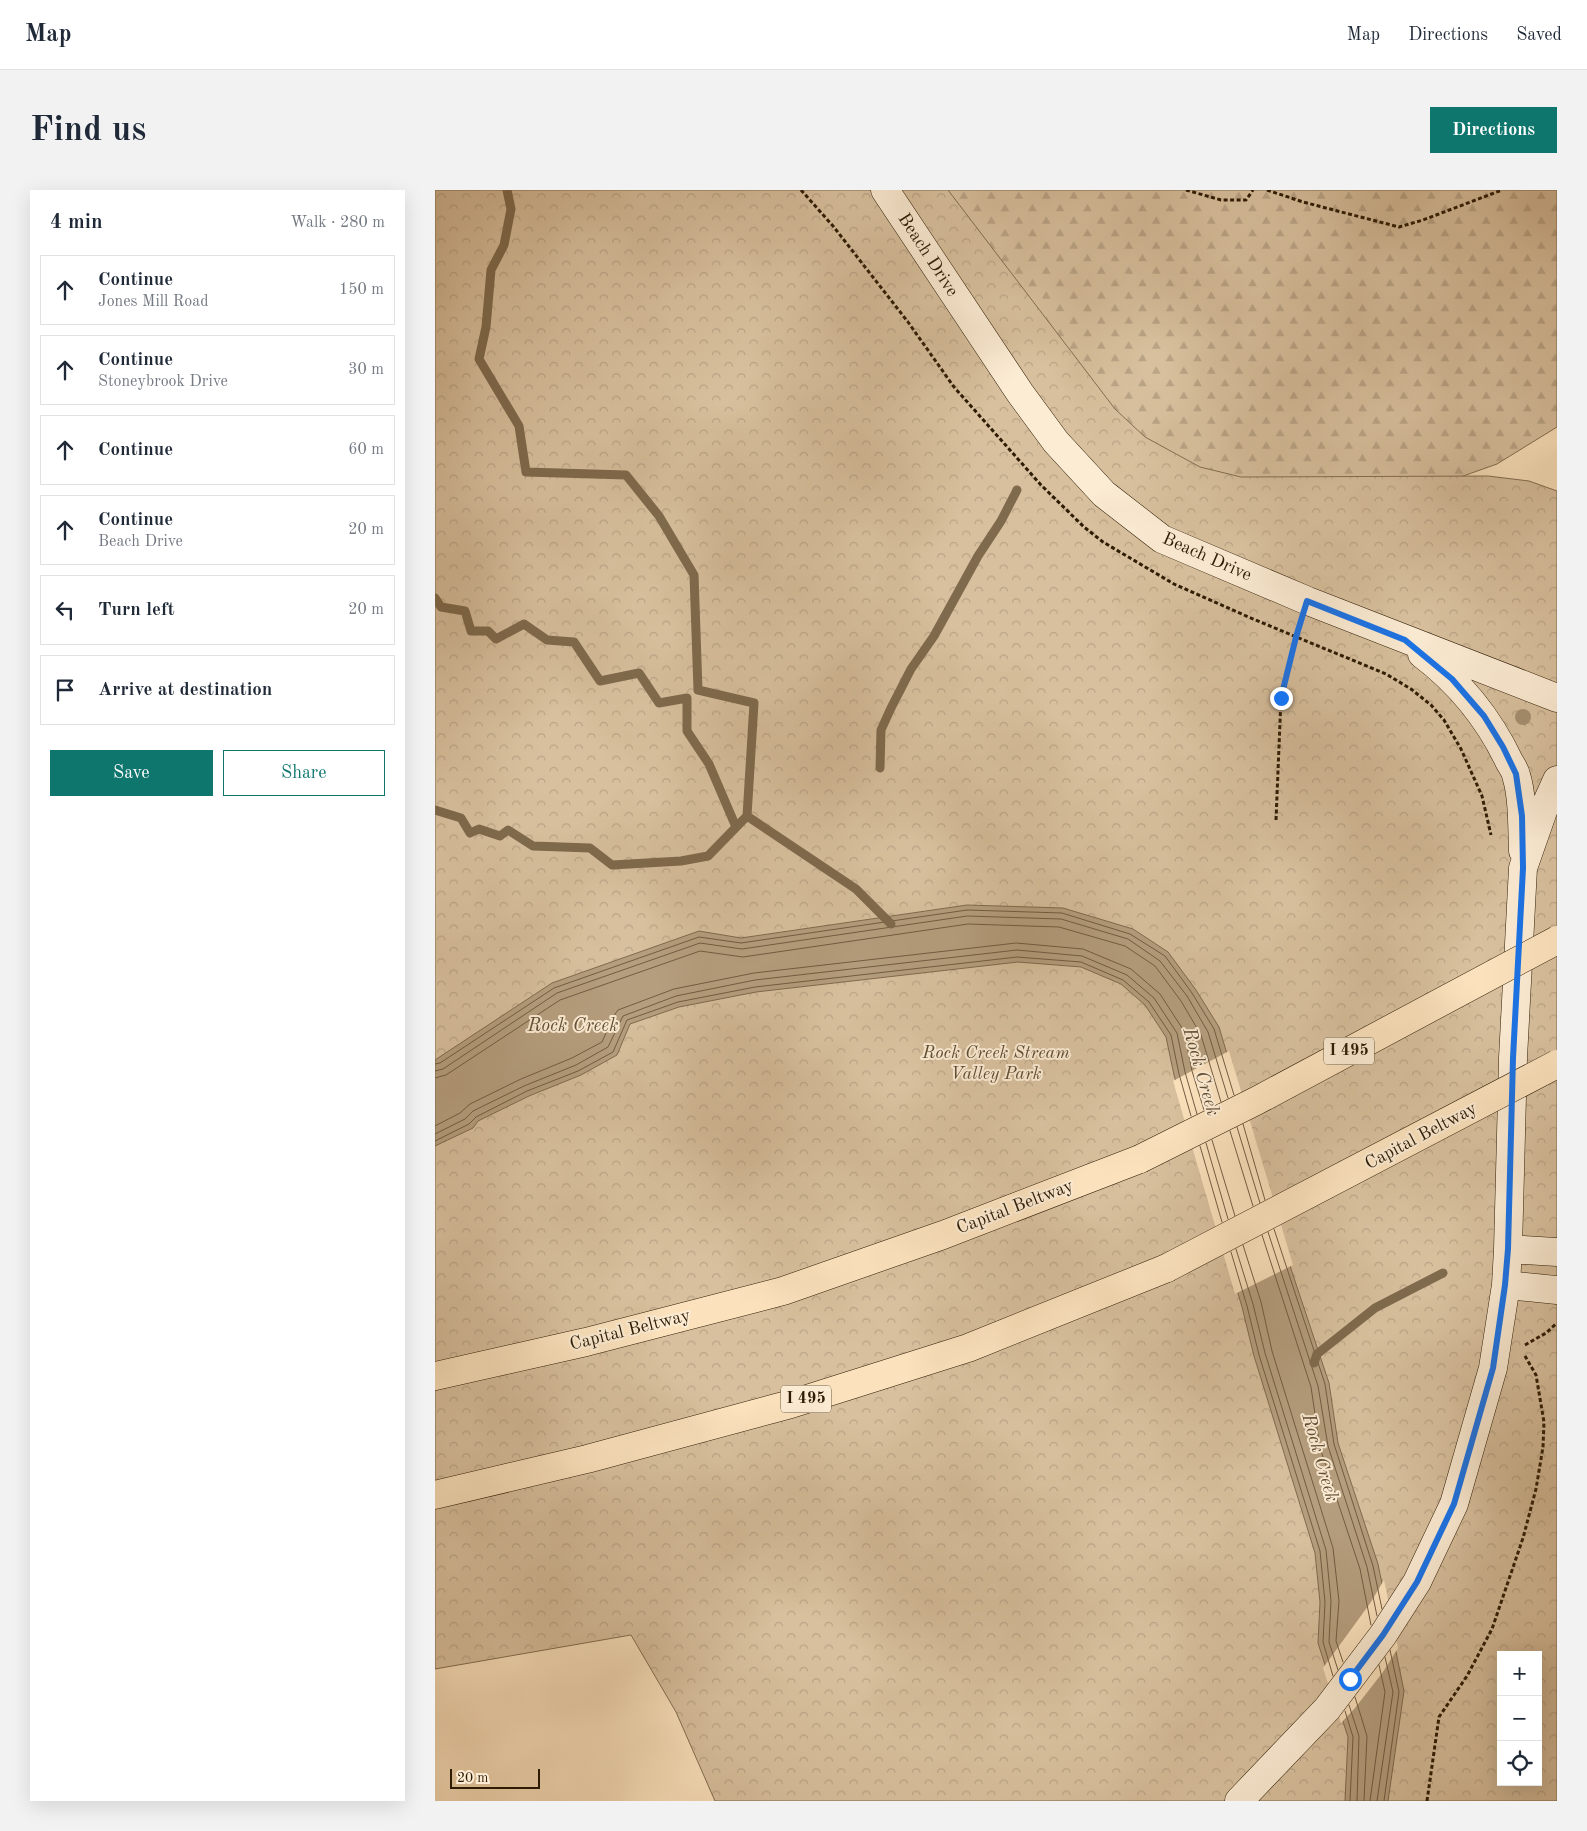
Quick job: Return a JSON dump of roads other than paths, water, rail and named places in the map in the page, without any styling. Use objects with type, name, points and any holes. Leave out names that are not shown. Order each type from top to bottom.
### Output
[{"type":"highway","name":"Capital Beltway","points":[[435,1376],[585,1342],[783,1291],[943,1235],[1140,1159],[1256,1102],[1557,940]]},
{"type":"highway","name":"Capital Beltway","points":[[435,1495],[587,1459],[791,1404],[968,1348],[1167,1268],[1557,1064]]},
{"type":"street","name":"Beach Drive","points":[[885,190],[1020,393],[1055,442],[1103,494],[1162,539],[1307,601],[1557,698]]},
{"type":"street","points":[[1240,1800],[1327,1709],[1383,1635],[1417,1582],[1454,1504],[1493,1368],[1505,1285],[1523,868],[1522,816],[1516,774],[1503,747],[1484,716],[1452,679],[1405,640]]},
{"type":"street","points":[[1523,868],[1543,811],[1557,780]]},
{"type":"street","points":[[1508,1249],[1557,1252]]},
{"type":"street","points":[[1505,1285],[1557,1290]]},
{"type":"water","name":"Rock Creek","points":[[967,905],[1063,908],[1133,929],[1168,952],[1196,990],[1219,1027],[1292,1272],[1329,1383],[1338,1443],[1378,1564],[1404,1691],[1388,1801],[1345,1801],[1348,1737],[1318,1643],[1320,1602],[1315,1553],[1254,1356],[1242,1307],[1174,1075],[1166,1037],[1145,1005],[1121,984],[1081,967],[1018,962],[756,992],[679,1007],[630,1024],[617,1055],[581,1075],[529,1096],[478,1121],[473,1128],[435,1146],[435,1060],[552,983],[699,931],[741,938]]},
{"type":"waterway","points":[[507,190],[511,209],[504,245],[491,270],[486,327],[479,359],[519,426],[526,472],[626,475],[659,516],[694,575],[698,690],[754,703],[747,816],[856,889],[891,924]]},
{"type":"waterway","points":[[880,768],[881,730],[891,708],[911,669],[934,636],[1017,490]]},
{"type":"waterway","points":[[435,598],[441,607],[465,611],[471,631],[488,631],[496,639],[524,624],[547,640],[574,642],[600,681],[639,673],[659,703],[687,698],[687,731],[709,764],[736,827]]},
{"type":"waterway","points":[[435,810],[461,818],[470,833],[479,829],[500,836],[508,830],[533,846],[590,848],[612,865],[681,861],[708,856],[747,816]]},
{"type":"waterway","points":[[1314,1363],[1317,1354],[1375,1308],[1443,1273]]},
{"type":"park label","name":"Rock Creek Stream Valley Park","points":[[996,1063]]}]
